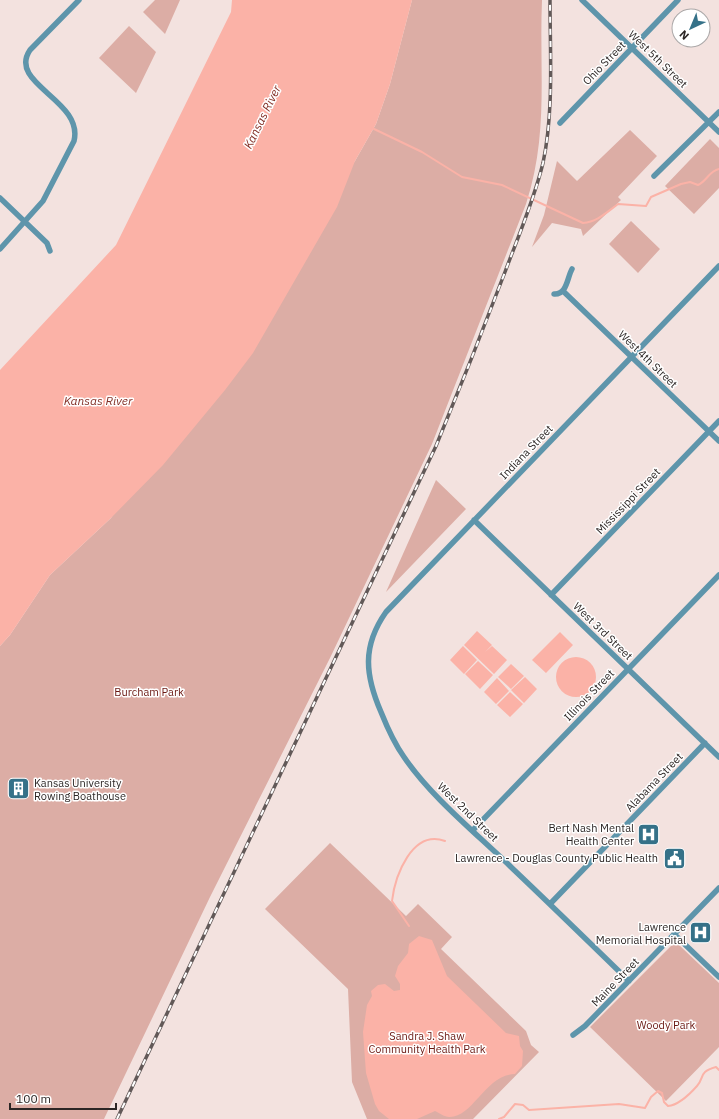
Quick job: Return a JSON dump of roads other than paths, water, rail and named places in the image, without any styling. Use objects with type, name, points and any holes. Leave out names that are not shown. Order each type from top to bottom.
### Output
[{"type":"street","points":[[0,249],[43,201],[74,141],[75,125],[70,115],[29,74],[25,62],[30,50],[79,0]]},
{"type":"street","name":"West 5th Street","points":[[582,0],[719,132]]},
{"type":"street","name":"Ohio Street","points":[[560,123],[678,0]]},
{"type":"street","points":[[654,176],[719,112]]},
{"type":"street","points":[[0,198],[47,242],[50,251]]},
{"type":"street","name":"Indiana Street","points":[[367,664],[373,635],[386,612],[719,266]]},
{"type":"street","points":[[554,294],[560,294],[563,291],[572,269]]},
{"type":"street","name":"West 4th Street","points":[[563,291],[719,441]]},
{"type":"street","name":"Mississippi Street","points":[[551,595],[719,421]]},
{"type":"street","name":"West 3rd Street","points":[[474,520],[719,756]]},
{"type":"street","name":"Illinois Street","points":[[473,830],[719,575]]},
{"type":"street","name":"West 2nd Street","points":[[367,664],[375,698],[392,736],[404,757],[425,784],[629,981]]},
{"type":"street","name":"Alabama Street","points":[[550,904],[705,743]]},
{"type":"street","name":"Maine Street","points":[[573,1035],[585,1026],[719,888]]},
{"type":"street","points":[[674,934],[719,978]]},
{"type":"water","name":"Kansas River","points":[[232,0],[412,0],[390,84],[376,124],[355,161],[337,207],[253,353],[225,390],[163,465],[111,518],[50,575],[10,635],[0,646],[0,370],[116,245],[231,12]]},
{"type":"water","points":[[477,631],[492,645],[485,652],[492,646],[507,660],[494,674],[464,645]]},
{"type":"water","points":[[560,632],[573,645],[546,673],[532,660]]},
{"type":"water","points":[[463,646],[477,660],[464,674],[450,660]]},
{"type":"water","points":[[576,657],[590,663],[596,677],[590,691],[576,697],[562,691],[556,677],[562,663]]},
{"type":"water","points":[[478,661],[493,675],[480,689],[465,674]]},
{"type":"water","points":[[511,664],[524,676],[511,689],[498,677]]},
{"type":"water","points":[[525,677],[537,689],[524,703],[511,690]]},
{"type":"water","points":[[497,678],[509,691],[496,704],[484,692]]},
{"type":"water","points":[[510,692],[523,704],[510,717],[497,705]]},
{"type":"water","points":[[419,936],[432,940],[447,976],[506,1033],[519,1036],[520,1046],[523,1051],[522,1066],[515,1074],[505,1076],[495,1081],[473,1104],[465,1111],[457,1115],[447,1117],[435,1111],[417,1119],[389,1119],[379,1111],[375,1104],[366,1073],[363,1032],[367,1005],[372,996],[371,991],[378,985],[385,984],[394,991],[400,990],[400,984],[395,976],[398,966],[408,953],[409,944]]},
{"type":"waterway","points":[[372,128],[422,152],[462,177],[502,185],[583,223],[597,219],[618,204],[646,206],[651,197],[681,184],[690,182],[698,185],[713,172],[719,169]]},
{"type":"waterway","points":[[409,926],[392,901],[401,868],[407,857],[423,842],[433,839],[445,841]]},
{"type":"waterway","points":[[499,1119],[504,1117],[515,1104],[523,1105],[529,1110],[619,1104],[645,1108],[651,1097],[658,1091],[662,1093],[664,1102],[668,1106],[680,1102],[691,1093],[699,1083],[704,1073],[716,1067],[719,1070]]},
{"type":"railway","points":[[117,1119],[436,446],[463,381],[530,205],[543,163],[549,123],[550,103],[550,0]]},
{"type":"place","name":"Kansas University Rowing Boathouse","points":[[19,789]]},
{"type":"place","name":"Bert Nash Mental Health Center","points":[[649,834]]},
{"type":"place","name":"Lawrence - Douglas County Public Health","points":[[674,858]]},
{"type":"place","name":"Lawrence Memorial Hospital","points":[[701,933]]},
{"type":"park label","name":"Burcham Park","points":[[149,692]]},
{"type":"park label","name":"Woody Park","points":[[666,1025]]},
{"type":"park label","name":"Sandra J. Shaw Community Health Park","points":[[427,1042]]}]
